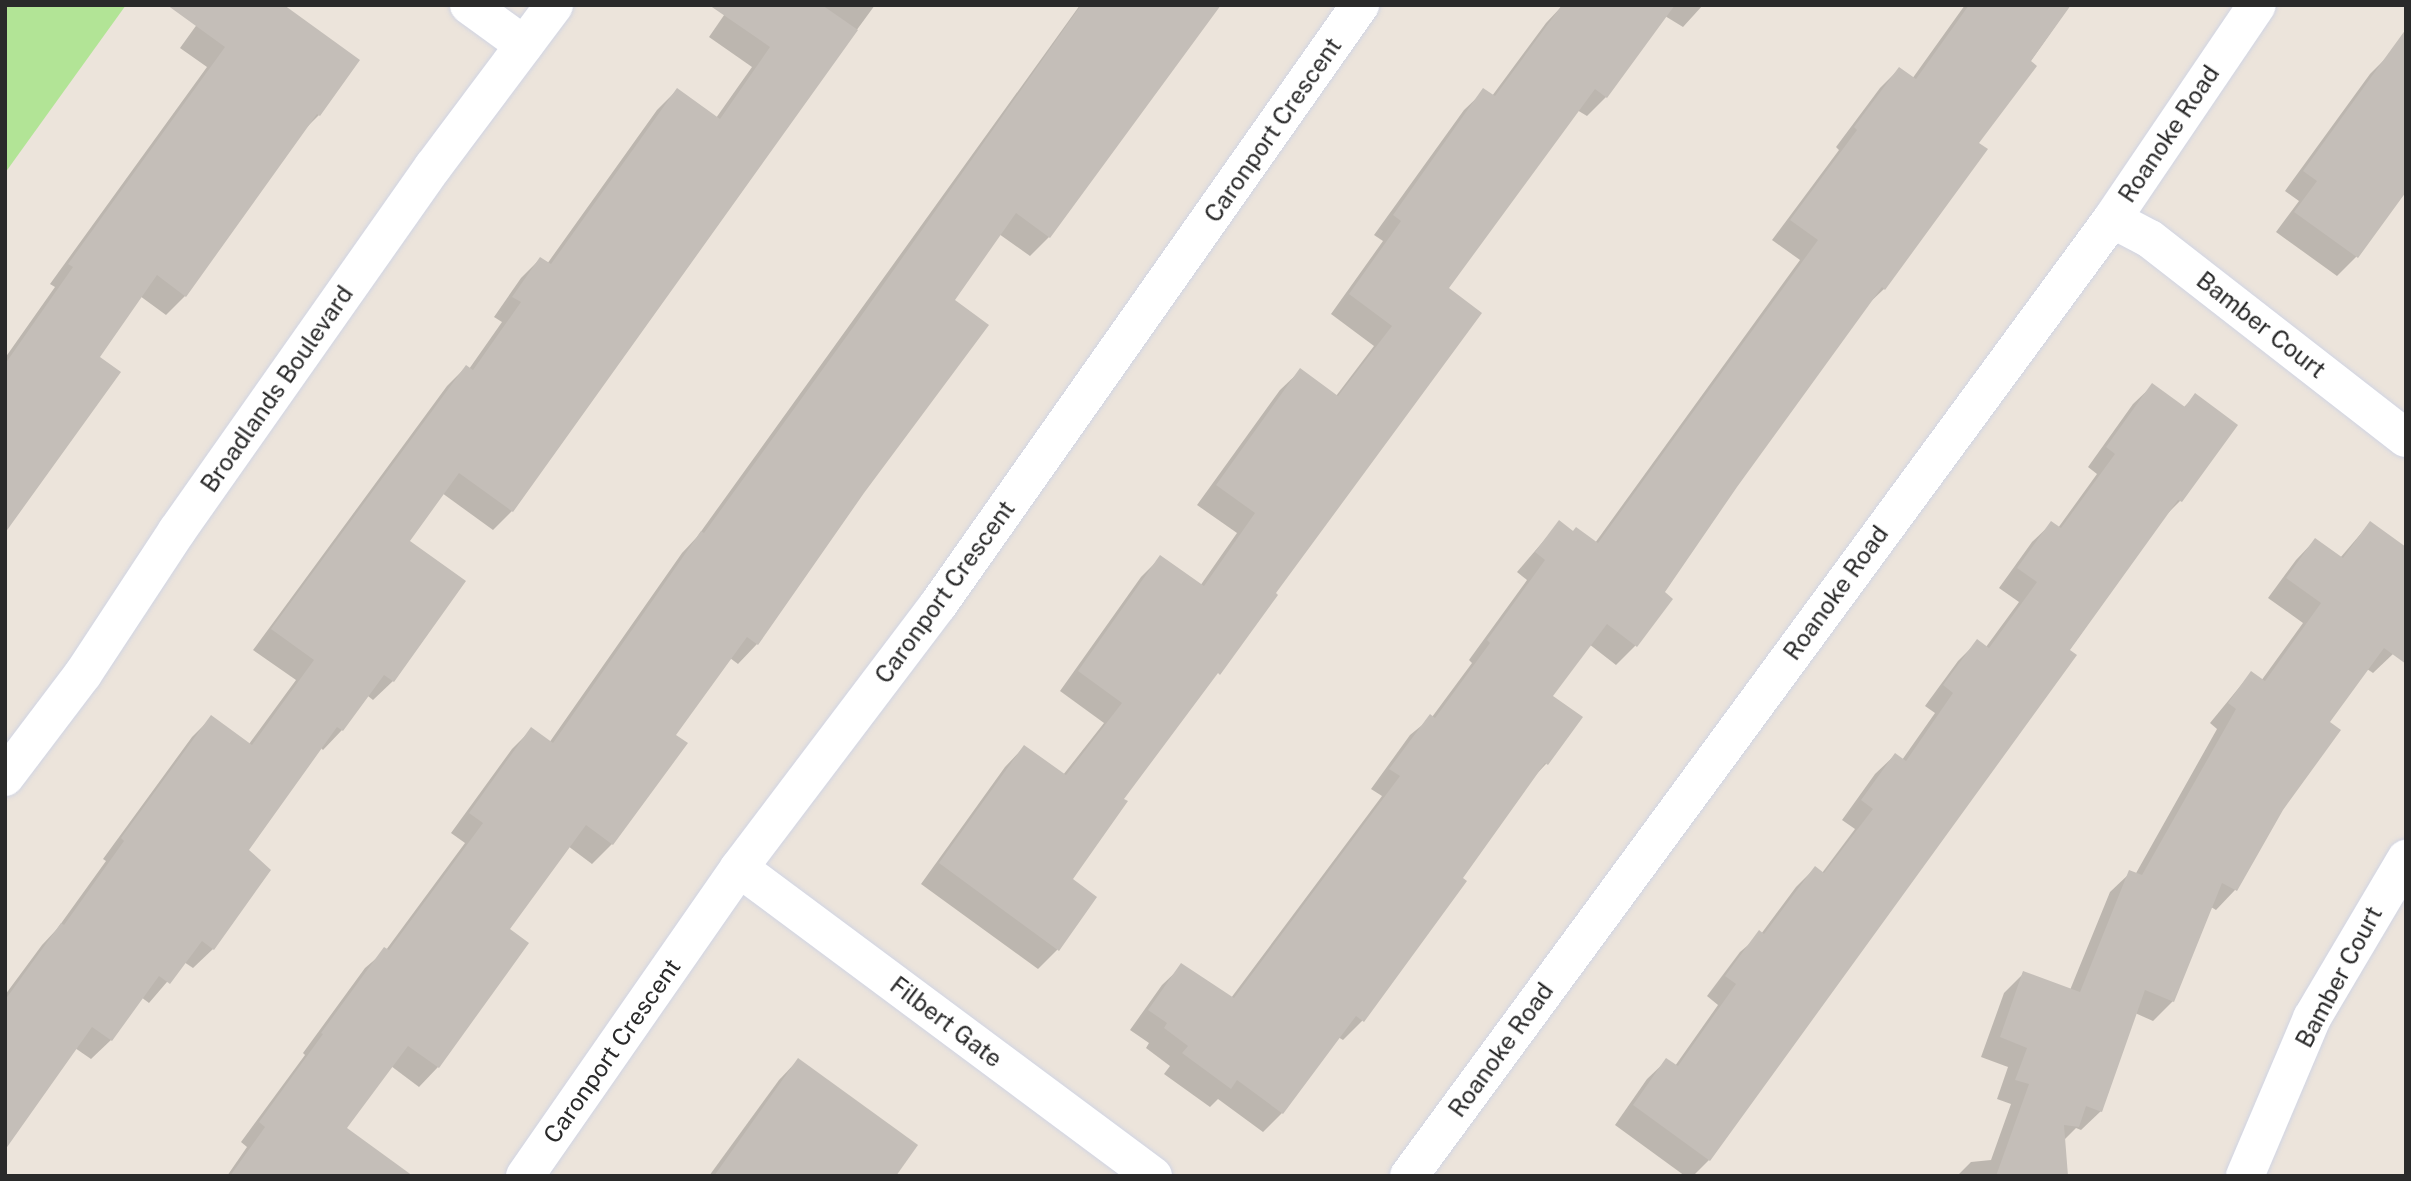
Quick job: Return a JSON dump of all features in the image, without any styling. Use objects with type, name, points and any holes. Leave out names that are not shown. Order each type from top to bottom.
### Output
[{"type":"street","points":[[469,5],[524,45]]},
{"type":"street","name":"Broadlands Boulevard","points":[[5,777],[83,674],[217,474],[433,167],[554,5]]},
{"type":"street","name":"Caronport Crescent","points":[[525,1176],[739,868],[938,605],[1360,5]]},
{"type":"street","name":"Roanoke Road","points":[[1409,1176],[2112,219],[2257,5]]},
{"type":"street","name":"Bamber Court","points":[[2112,219],[2150,239],[2406,438]]},
{"type":"street","name":"Bamber Court","points":[[2245,1176],[2312,1018],[2406,859]]},
{"type":"street","name":"Filbert Gate","points":[[739,868],[1153,1176]]},
{"type":"green space","points":[[5,5],[126,5],[5,173]]},
{"type":"building","points":[[167,5],[284,5],[360,60],[320,116],[317,114],[186,297],[157,275],[100,357],[121,372],[5,533],[5,364],[73,267],[68,264],[225,47]]},
{"type":"building","points":[[709,5],[822,5],[858,30],[513,512],[459,473],[410,541],[466,581],[394,682],[384,675],[343,731],[337,727],[249,850],[271,870],[214,950],[202,941],[170,984],[159,976],[112,1041],[92,1027],[5,1150],[5,1000],[61,923],[64,925],[124,841],[121,838],[211,715],[252,745],[314,660],[271,629],[466,365],[473,370],[521,302],[512,297],[540,257],[551,264],[677,88],[720,119],[770,47]]},
{"type":"building","points":[[1081,5],[1221,5],[1050,238],[1016,213],[955,300],[989,325],[864,493],[758,645],[747,637],[676,735],[688,743],[613,845],[586,825],[510,929],[529,943],[439,1068],[408,1046],[347,1128],[413,1176],[230,1176],[265,1127],[259,1122],[323,1034],[321,1033],[384,947],[389,950],[483,823],[469,813],[531,727],[553,743],[701,531],[704,533],[854,326]]},
{"type":"building","points":[[1562,5],[1675,5],[1607,98],[1595,89],[1449,288],[1482,313],[1276,593],[1278,595],[1220,675],[1218,673],[1124,799],[1128,801],[1073,879],[1097,897],[1059,951],[939,863],[1024,745],[1066,775],[1122,703],[1078,671],[1160,555],[1204,586],[1255,513],[1216,485],[1300,368],[1338,396],[1392,326],[1349,294],[1401,221],[1393,215],[1483,88],[1495,96]]},
{"type":"building","points":[[1969,5],[2071,5],[2031,61],[2037,66],[1979,143],[1988,149],[1885,290],[1882,287],[1737,487],[1665,592],[1673,599],[1637,647],[1607,624],[1553,696],[1583,717],[1548,765],[1545,763],[1463,878],[1467,881],[1364,1022],[1356,1016],[1283,1114],[1237,1080],[1231,1089],[1182,1053],[1188,1046],[1164,1028],[1167,1023],[1148,1010],[1181,963],[1234,998],[1400,776],[1389,769],[1430,714],[1435,718],[1490,643],[1487,640],[1545,560],[1535,552],[1559,520],[1573,531],[1576,527],[1598,543],[1818,240],[1790,220],[1857,130],[1854,127],[1899,67],[1916,79]]},
{"type":"building","points":[[2406,29],[2406,192],[2358,258],[2294,212],[2317,181],[2303,171]]},
{"type":"building","points":[[2152,383],[2185,407],[2195,393],[2238,425],[2182,502],[2178,500],[2070,650],[2077,655],[1710,1161],[1633,1105],[1666,1058],[1678,1066],[1736,984],[1725,976],[1759,930],[1764,934],[1815,866],[1824,873],[1873,809],[1861,800],[1895,753],[1906,761],[1953,693],[1943,685],[1977,639],[1989,648],[2037,582],[2017,568],[2051,521],[2061,528],[2115,454],[2106,447]]},
{"type":"building","points":[[2370,521],[2406,547],[2406,664],[2384,648],[2330,722],[2341,730],[2283,810],[2237,891],[2222,883],[2174,1002],[2145,990],[2102,1112],[2086,1106],[2079,1127],[2064,1125],[2068,1176],[1996,1176],[2029,1084],[2015,1080],[2027,1048],[2000,1037],[2023,971],[2080,992],[2129,870],[2142,875],[2236,709],[2228,703],[2251,671],[2265,681],[2321,603],[2286,578],[2315,538],[2343,558]]},
{"type":"building","points":[[798,1058],[918,1145],[896,1176],[714,1176]]}]
